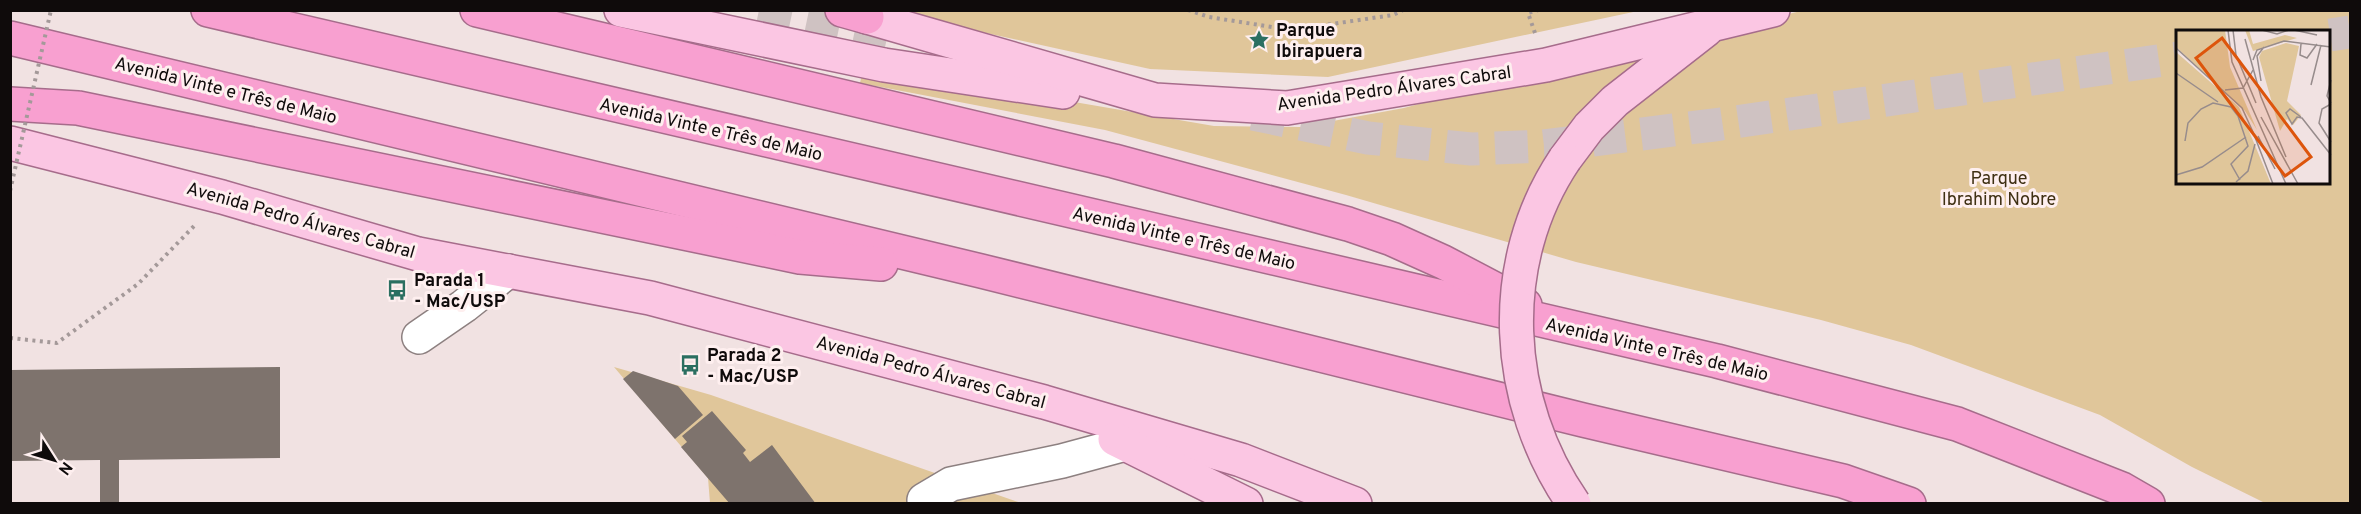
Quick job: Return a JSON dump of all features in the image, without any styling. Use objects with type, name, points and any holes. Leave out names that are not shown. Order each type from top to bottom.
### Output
[{"type":"highway","name":"Avenida Vinte e Três de Maio","points":[[208,10],[1717,361],[1957,424],[2122,489],[2148,504]]},
{"type":"highway","points":[[477,10],[1114,161],[1348,224],[1392,239],[1443,262],[1566,327]]},
{"type":"highway","name":"Avenida Vinte e Três de Maio","points":[[13,40],[981,271],[1583,420],[1843,481],[1909,504]]},
{"type":"highway","points":[[10,104],[78,108],[800,257],[981,271]]},
{"type":"main road","points":[[621,10],[884,65],[1119,100],[1155,100]]},
{"type":"main road","name":"Avenida Pedro Álvares Cabral","points":[[854,13],[1155,100],[1287,108],[1545,65],[1773,10]]},
{"type":"main road","points":[[1574,504],[1541,445],[1525,399],[1517,353],[1516,313],[1520,272],[1527,240],[1549,183],[1589,127],[1615,101],[1714,24]]},
{"type":"main road","name":"Avenida Pedro Álvares Cabral","points":[[10,143],[222,197],[418,254],[650,298],[1044,402],[1241,460],[1355,504]]},
{"type":"main road","points":[[1044,402],[1246,504]]},
{"type":"lane","points":[[419,337],[508,271]]},
{"type":"lane","points":[[924,500],[951,484],[1062,461],[1125,444]]},
{"type":"path","points":[[10,191],[51,10]]},
{"type":"path","points":[[1188,10],[1209,17],[1291,30],[1393,15],[1403,10]]},
{"type":"path","points":[[10,338],[57,343],[138,284],[204,216]]},
{"type":"green space","name":"Parque Ibirapuera","points":[[886,11],[1638,11],[1328,77],[1150,69]]},
{"type":"green space","name":"Parque Ibrahim Nobre","points":[[1801,11],[2350,11],[2350,503],[2265,503],[2192,467],[2100,415],[1911,345],[1821,320],[1576,262],[1346,195],[1105,130],[860,83],[864,66],[1214,126],[1300,127],[1404,108],[1519,77]]},
{"type":"green space","points":[[614,367],[711,395],[1021,503],[710,503],[708,478]]},
{"type":"building","points":[[280,367],[280,458],[119,460],[119,504],[100,504],[100,460],[10,461],[10,370]]},
{"type":"building","points":[[633,371],[678,386],[703,415],[675,439],[623,379]]},
{"type":"building","points":[[712,411],[746,450],[743,453],[750,462],[772,445],[816,504],[730,504],[681,447],[687,442],[682,436]]},
{"type":"tunnel","points":[[759,10],[897,39]]},
{"type":"tunnel","points":[[2331,35],[2350,32]]},
{"type":"tunnel","points":[[1253,114],[1368,138],[1471,149],[1544,146],[1714,125],[2176,58]]},
{"type":"place","name":"Parque Ibirapuera","points":[[1259,40]]},
{"type":"place","name":"Parada 1 - Mac/USP","points":[[397,290]]},
{"type":"place","name":"Parada 2 - Mac/USP","points":[[690,365]]}]
